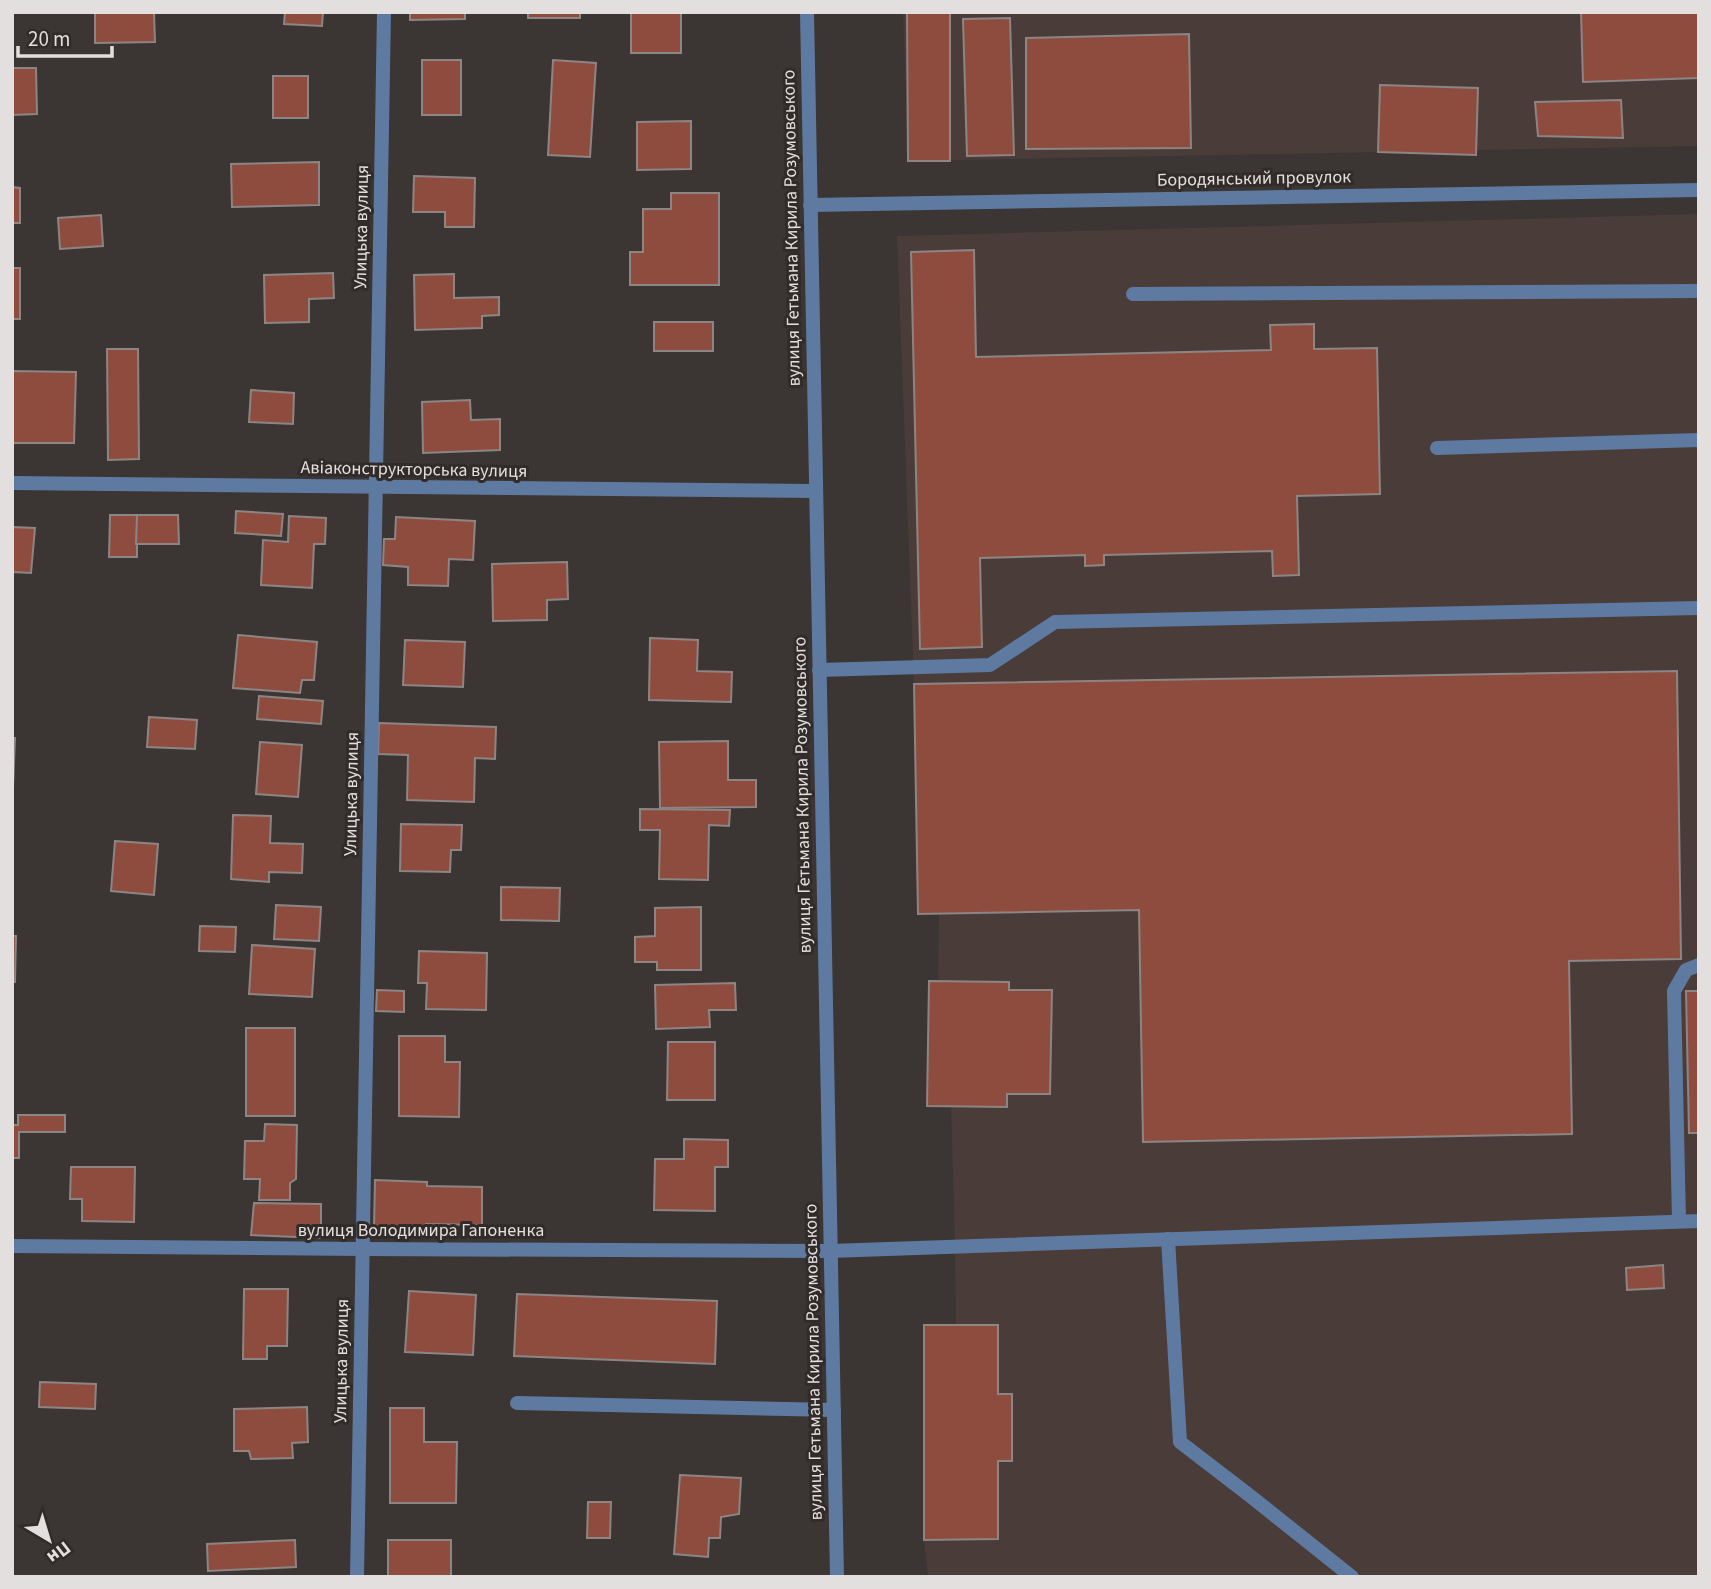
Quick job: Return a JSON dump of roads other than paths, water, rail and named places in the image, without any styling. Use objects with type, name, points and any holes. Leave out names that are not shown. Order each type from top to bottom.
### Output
[{"type":"street","name":"Улицька вулиця","points":[[357,1577],[384,12]]},
{"type":"street","name":"вулиця Гетьмана Кирила Розумовського","points":[[807,12],[837,1577]]},
{"type":"street","name":"Бородянський провулок","points":[[810,205],[1699,190]]},
{"type":"street","points":[[1133,294],[1699,291]]},
{"type":"street","points":[[1437,448],[1699,440]]},
{"type":"street","name":"Авіаконструкторська вулиця","points":[[12,482],[816,491]]},
{"type":"street","points":[[819,670],[990,665],[1055,622],[1699,608]]},
{"type":"street","points":[[1679,1221],[1674,991],[1686,970],[1699,965]]},
{"type":"street","name":"вулиця Володимира Гапоненка","points":[[12,1246],[830,1251],[1699,1221]]},
{"type":"street","points":[[1168,1239],[1180,1442],[1352,1577]]},
{"type":"street","points":[[517,1403],[834,1410]]}]
